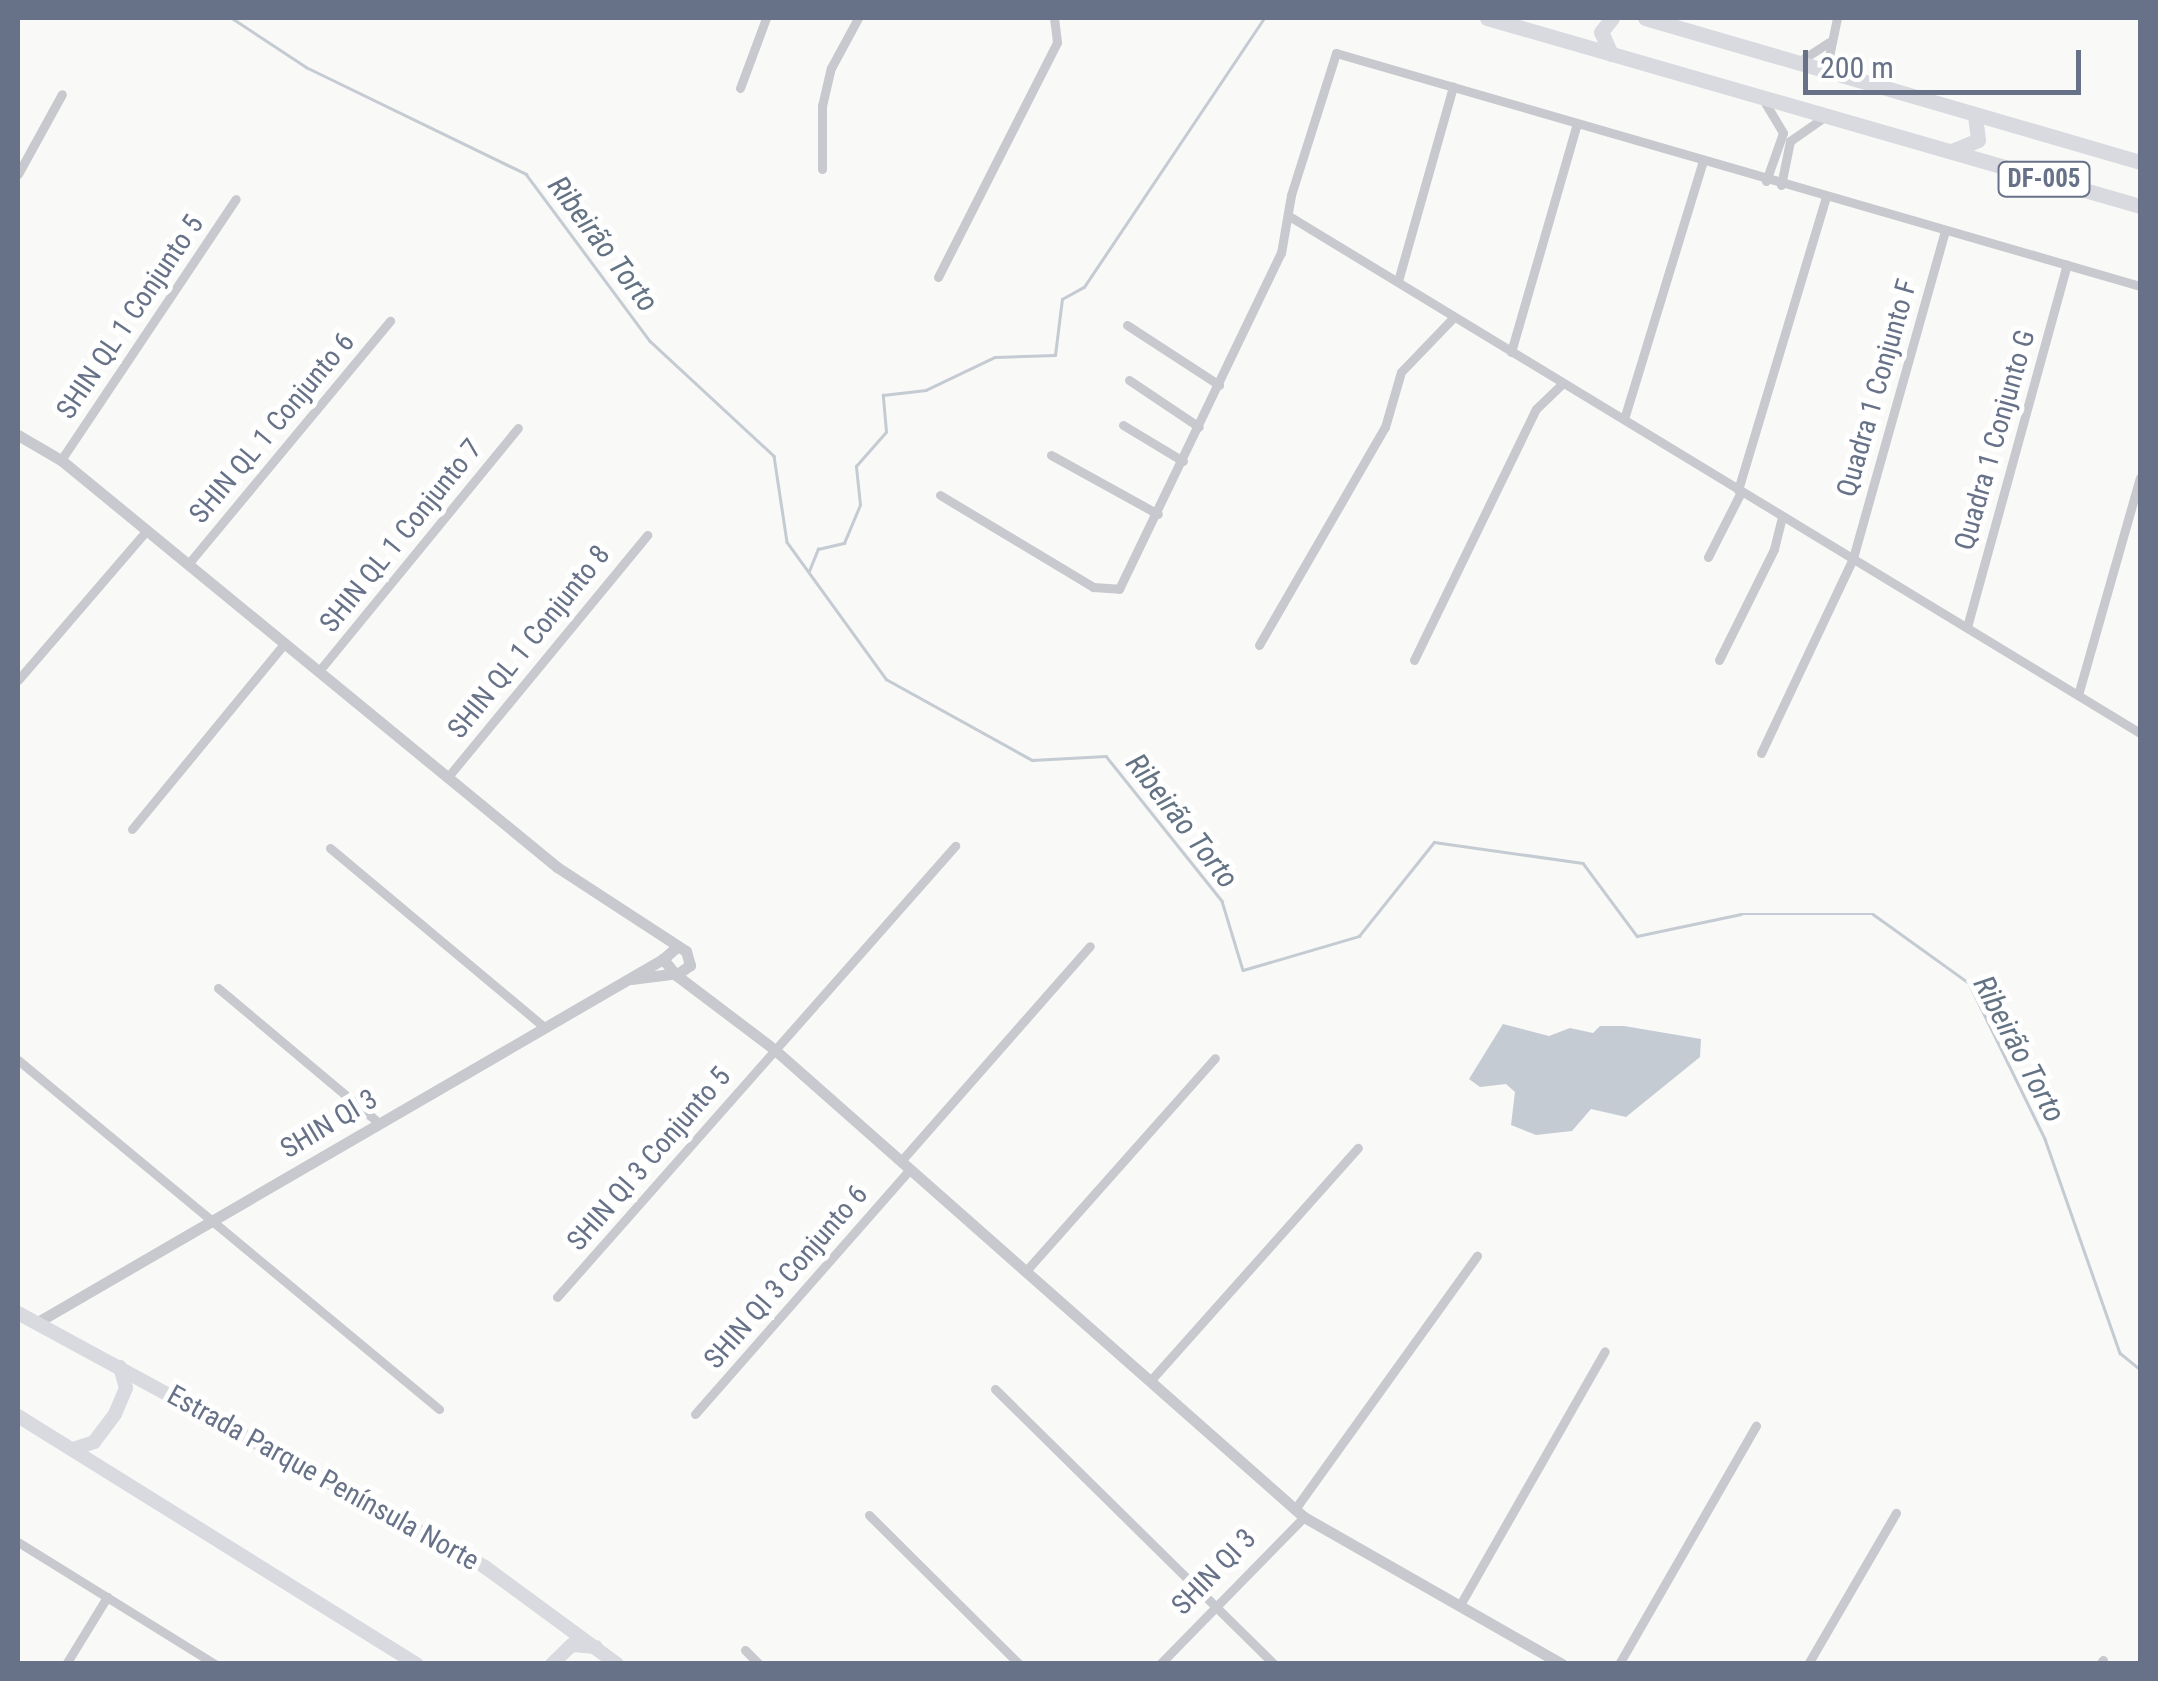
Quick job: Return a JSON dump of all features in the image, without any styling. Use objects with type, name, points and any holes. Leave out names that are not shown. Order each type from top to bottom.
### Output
[{"type":"main road","name":"DF-005","points":[[1487,18],[1764,101],[2140,206]]},
{"type":"main road","points":[[1610,54],[1602,32],[1612,18]]},
{"type":"main road","name":"DF-005","points":[[1645,18],[2140,162]]},
{"type":"main road","points":[[1948,151],[1978,140],[1975,115]]},
{"type":"main road","name":"Estrada Parque Península Norte","points":[[18,1313],[485,1567],[617,1664]]},
{"type":"main road","points":[[74,1449],[94,1442],[115,1414],[126,1388],[120,1367]]},
{"type":"main road","points":[[18,1416],[417,1664]]},
{"type":"main road","points":[[552,1664],[572,1645],[596,1647]]},
{"type":"street","points":[[740,88],[766,18]]},
{"type":"street","points":[[822,169],[827,87],[858,18]]},
{"type":"street","points":[[938,277],[1057,42],[1054,18]]},
{"type":"street","points":[[1826,71],[1828,42],[1836,18]]},
{"type":"street","points":[[1798,63],[1828,42]]},
{"type":"street","points":[[940,495],[1105,592],[1119,589],[1281,253],[1336,52],[1766,181],[2140,286]]},
{"type":"street","points":[[1398,281],[1453,87]]},
{"type":"street","points":[[18,174],[62,94]]},
{"type":"street","points":[[1764,101],[1783,133],[1766,181]]},
{"type":"street","points":[[1781,185],[1790,141],[1824,118]]},
{"type":"street","points":[[1512,352],[1577,123]]},
{"type":"street","points":[[1624,419],[1703,160]]},
{"type":"street","points":[[1708,557],[1740,491],[1826,196]]},
{"type":"street","name":"SHIN QL 1 Conjunto 5","points":[[61,460],[236,199]]},
{"type":"street","points":[[1289,216],[2140,733]]},
{"type":"street","name":"Quadra 1 Conjunto F","points":[[1761,753],[1853,558],[1945,232]]},
{"type":"street","name":"Quadra 1 Conjunto G","points":[[1967,628],[2068,266]]},
{"type":"street","points":[[1260,645],[1385,428],[1401,372],[1454,318]]},
{"type":"street","name":"SHIN QL 1 Conjunto 6","points":[[189,563],[390,321]]},
{"type":"street","points":[[1127,325],[1220,385]]},
{"type":"street","points":[[1129,380],[1199,426]]},
{"type":"street","points":[[1414,660],[1536,409],[1562,384]]},
{"type":"street","points":[[1123,425],[1183,461]]},
{"type":"street","name":"SHIN QL 1 Conjunto 7","points":[[319,672],[518,428]]},
{"type":"street","points":[[18,435],[61,460],[447,778],[647,930],[686,951],[690,964],[719,1004]]},
{"type":"street","points":[[1051,455],[1158,514]]},
{"type":"street","points":[[2078,695],[2140,478]]},
{"type":"street","points":[[1718,660],[1774,549],[1782,516]]},
{"type":"street","points":[[18,680],[147,530]]},
{"type":"street","name":"SHIN QL 1 Conjunto 8","points":[[447,778],[646,535]]},
{"type":"street","points":[[132,830],[284,644]]},
{"type":"street","name":"SHIN QI 3 Conjunto 5","points":[[557,1298],[955,846]]},
{"type":"street","points":[[330,848],[544,1027]]},
{"type":"street","points":[[647,930],[674,974],[719,1004],[775,1050],[1300,1513],[1562,1664]]},
{"type":"street","name":"SHIN QI 3 Conjunto 6","points":[[695,1414],[1090,946]]},
{"type":"street","name":"SHIN QI 3","points":[[36,1323],[66,1309],[677,947]]},
{"type":"street","points":[[674,974],[690,964]]},
{"type":"street","name":"SHIN QI 3","points":[[618,984],[674,974]]},
{"type":"street","points":[[218,988],[379,1123]]},
{"type":"street","points":[[1026,1272],[1215,1058]]},
{"type":"street","points":[[18,1060],[439,1410]]},
{"type":"street","points":[[1151,1380],[1358,1148]]},
{"type":"street","name":"SHIN QI 3","points":[[1160,1664],[1300,1513],[1477,1256]]},
{"type":"street","points":[[57,1334],[66,1309]]},
{"type":"street","points":[[1460,1605],[1605,1351]]},
{"type":"street","points":[[995,1389],[1274,1664]]},
{"type":"street","points":[[1618,1664],[1756,1426]]},
{"type":"street","points":[[1808,1664],[1896,1513]]},
{"type":"street","points":[[868,1514],[1018,1664]]},
{"type":"street","points":[[18,1542],[215,1664]]},
{"type":"street","points":[[66,1664],[107,1596]]},
{"type":"street","points":[[745,1650],[759,1664]]},
{"type":"shaded area","points":[[1503,1024],[1549,1036],[1570,1028],[1593,1033],[1600,1026],[1624,1026],[1701,1039],[1700,1057],[1626,1117],[1591,1109],[1572,1131],[1536,1135],[1511,1125],[1515,1092],[1506,1084],[1480,1087],[1469,1079]]},
{"type":"waterway","name":"Ribeirão Torto","points":[[232,18],[306,67],[526,174],[650,341],[774,456],[787,542],[886,679],[1032,760],[1106,756],[1222,901],[1243,970],[1359,936],[1434,842],[1583,863],[1637,936],[1741,914],[1873,914],[1969,983],[2045,1139],[2120,1353],[2140,1369]]},
{"type":"waterway","points":[[809,571],[818,549],[844,543],[860,505],[856,466],[886,432],[883,395],[926,390],[995,357],[1055,355],[1062,299],[1084,287],[1264,18]]}]
